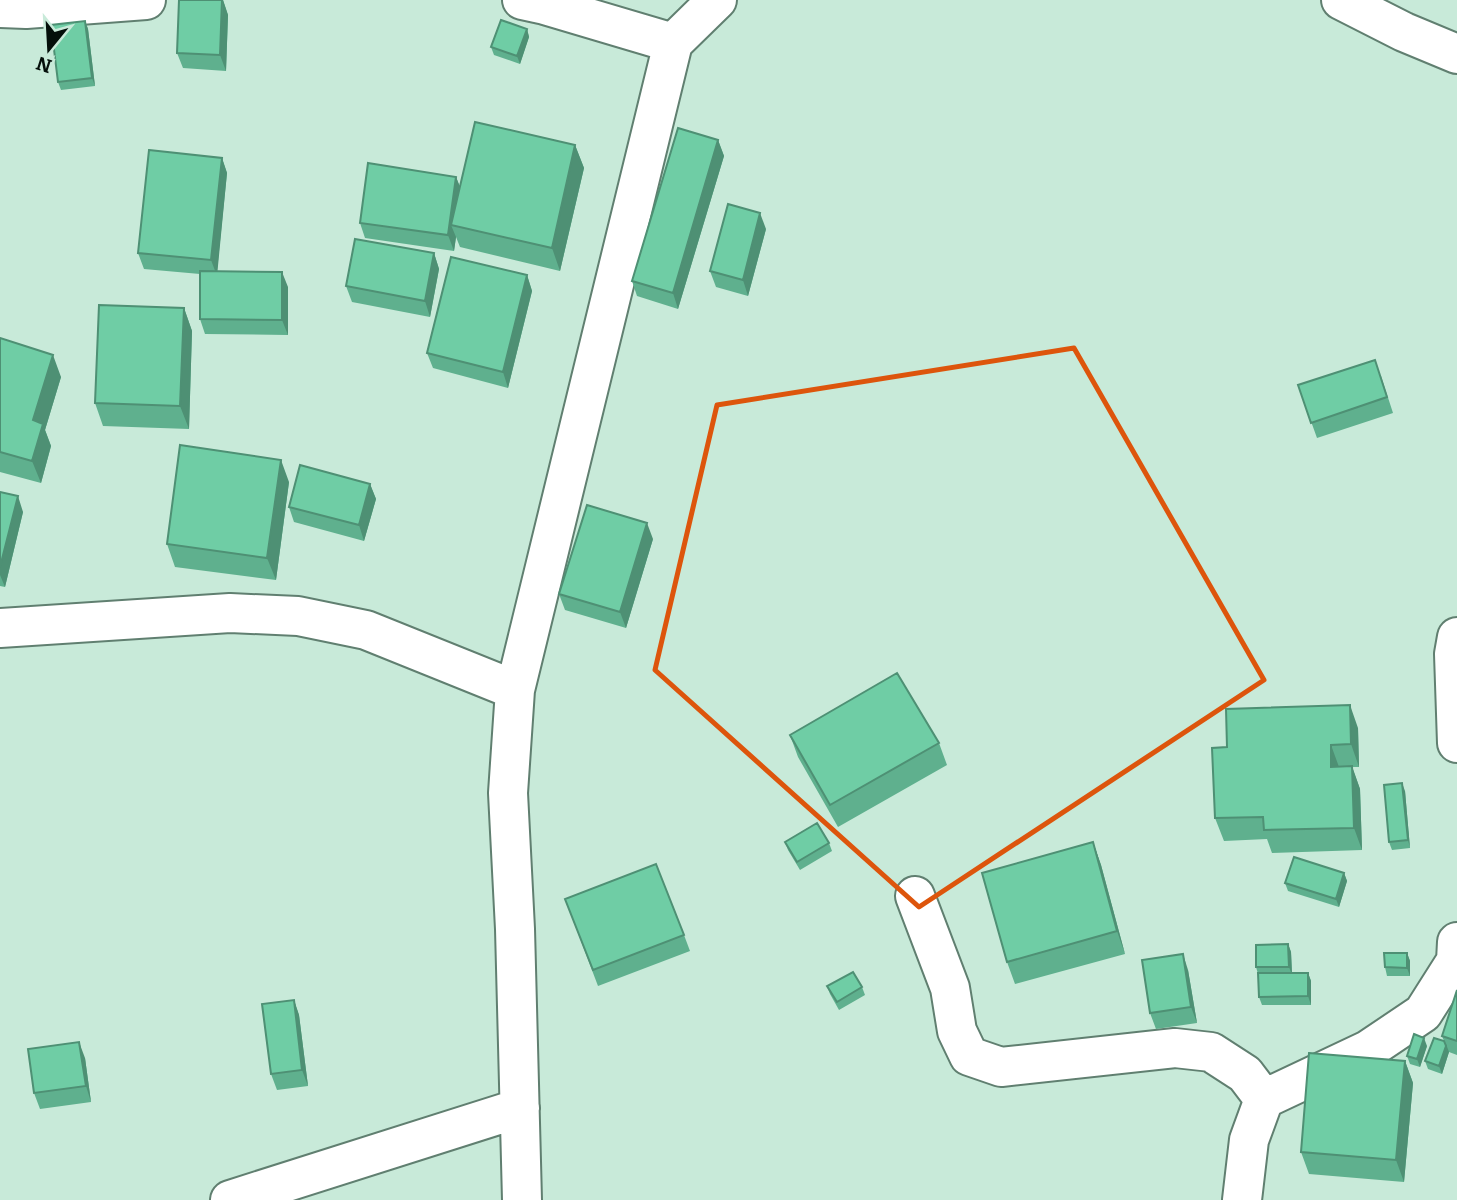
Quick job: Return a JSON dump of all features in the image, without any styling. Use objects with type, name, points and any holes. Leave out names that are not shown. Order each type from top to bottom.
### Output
[{"type":"street","points":[[0,8],[26,9],[146,0]]},
{"type":"street","points":[[522,0],[673,43]]},
{"type":"street","points":[[522,1200],[515,929],[508,793],[515,690],[673,43],[717,0]]},
{"type":"street","points":[[1341,0],[1404,33],[1457,54]]},
{"type":"street","points":[[0,628],[230,613],[298,616],[366,630],[515,690]]},
{"type":"street","points":[[1457,637],[1454,654],[1457,743]]},
{"type":"street","points":[[915,896],[950,988],[957,1031],[969,1056],[1001,1067],[1175,1048],[1212,1052],[1245,1074],[1264,1099]]},
{"type":"street","points":[[1242,1200],[1249,1140],[1264,1099],[1368,1050],[1423,1013],[1456,961],[1457,942]]},
{"type":"street","points":[[230,1200],[520,1108]]},
{"type":"highlighted area","points":[[1074,348],[1264,680],[919,907],[655,670],[717,405]]},
{"type":"building","points":[[179,0],[222,0],[220,55],[177,53]]},
{"type":"building","points":[[501,20],[527,29],[517,56],[491,47]]},
{"type":"building","points":[[85,21],[92,78],[58,82],[51,25]]},
{"type":"building","points":[[475,122],[575,145],[552,248],[451,225]]},
{"type":"building","points":[[678,128],[718,140],[673,293],[632,281]]},
{"type":"building","points":[[149,150],[222,158],[211,260],[138,253]]},
{"type":"building","points":[[368,163],[456,177],[448,235],[360,223]]},
{"type":"building","points":[[728,204],[760,213],[743,280],[710,271]]},
{"type":"building","points":[[355,239],[434,253],[425,301],[346,286]]},
{"type":"building","points":[[451,257],[527,275],[503,372],[427,353]]},
{"type":"building","points":[[200,271],[282,272],[282,320],[200,319]]},
{"type":"building","points":[[99,305],[184,308],[180,406],[95,403]]},
{"type":"building","points":[[0,338],[53,355],[33,420],[43,424],[32,461],[0,452]]},
{"type":"building","points":[[1375,360],[1387,397],[1311,423],[1298,385]]},
{"type":"building","points":[[180,445],[281,460],[267,558],[167,544]]},
{"type":"building","points":[[300,465],[370,484],[359,525],[289,507]]},
{"type":"building","points":[[0,492],[18,496],[0,567]]},
{"type":"building","points":[[587,505],[647,523],[620,612],[559,594]]},
{"type":"building","points":[[897,673],[939,743],[830,805],[790,735]]},
{"type":"building","points":[[1350,705],[1351,744],[1331,745],[1331,767],[1352,766],[1354,828],[1264,830],[1263,817],[1215,818],[1212,748],[1227,747],[1226,709]]},
{"type":"building","points":[[1402,783],[1408,840],[1389,842],[1384,785]]},
{"type":"building","points":[[817,823],[829,843],[797,862],[785,842]]},
{"type":"building","points":[[1093,842],[1117,931],[1007,962],[982,873]]},
{"type":"building","points":[[1294,857],[1344,873],[1336,899],[1285,883]]},
{"type":"building","points":[[656,864],[684,935],[593,970],[565,899]]},
{"type":"building","points":[[1288,944],[1289,967],[1256,967],[1256,945]]},
{"type":"building","points":[[1384,953],[1407,953],[1407,968],[1385,967]]},
{"type":"building","points":[[1183,954],[1191,1007],[1150,1013],[1142,960]]},
{"type":"building","points":[[853,972],[862,987],[837,1002],[827,986]]},
{"type":"building","points":[[1258,973],[1308,973],[1308,996],[1259,997]]},
{"type":"building","points":[[1457,990],[1457,1041],[1442,1036]]},
{"type":"building","points":[[294,1000],[302,1070],[271,1074],[262,1004]]},
{"type":"building","points":[[1414,1034],[1424,1038],[1417,1059],[1407,1056]]},
{"type":"building","points":[[1434,1038],[1444,1041],[1446,1046],[1439,1066],[1425,1061]]},
{"type":"building","points":[[79,1042],[86,1086],[34,1093],[28,1049]]},
{"type":"building","points":[[1309,1053],[1405,1061],[1396,1160],[1301,1152]]}]
